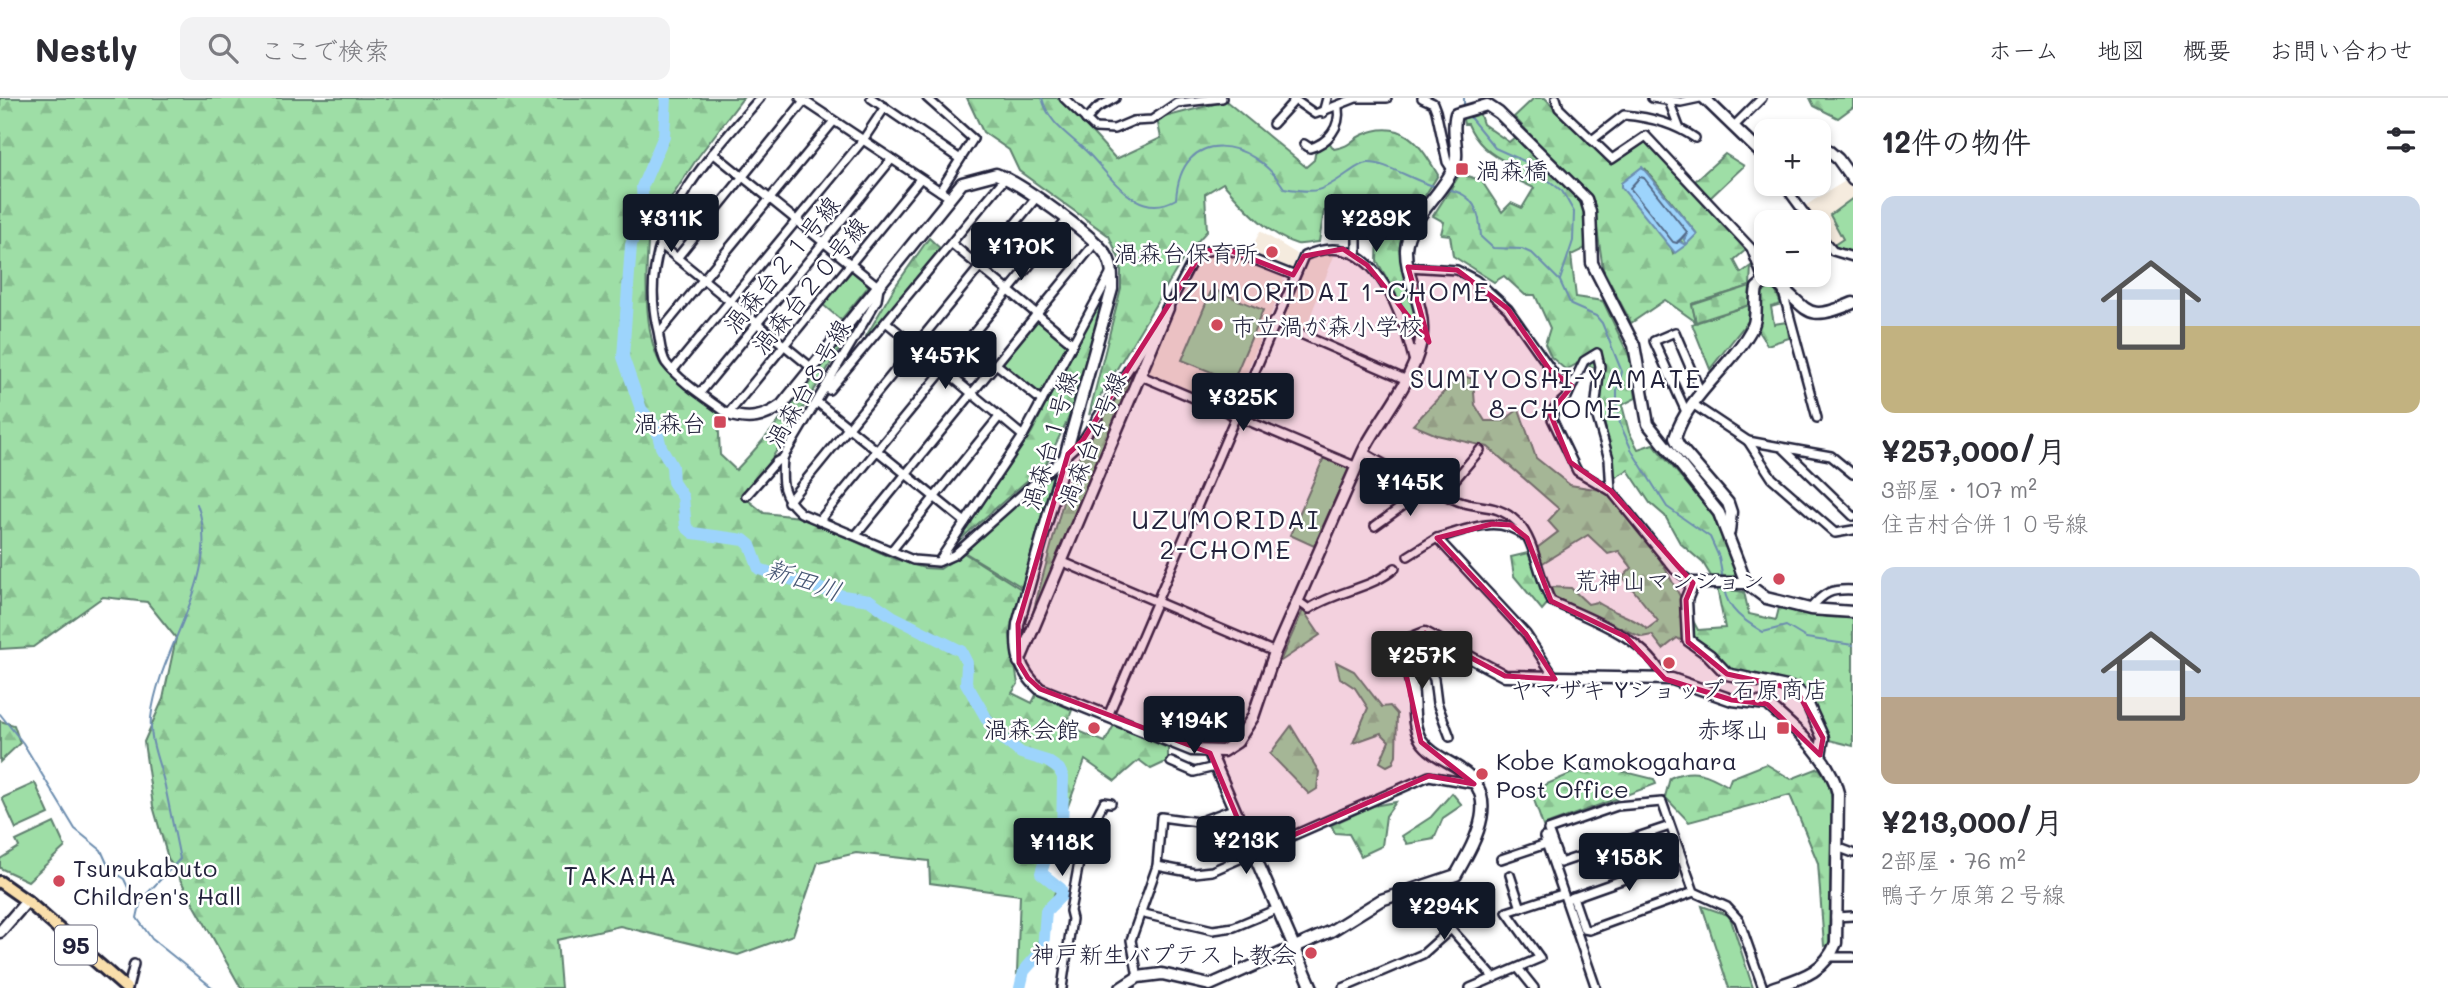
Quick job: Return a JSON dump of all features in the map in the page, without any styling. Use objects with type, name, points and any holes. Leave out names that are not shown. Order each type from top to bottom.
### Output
[{"type":"main road","name":"95","points":[[0,882],[27,901],[127,988]]},
{"type":"street","points":[[760,98],[681,195],[669,216],[655,259],[653,307],[664,361],[727,414],[743,419],[768,415],[782,405],[879,287],[944,194],[960,159],[973,139],[928,98]]},
{"type":"street","points":[[871,98],[960,159]]},
{"type":"street","points":[[1063,98],[1095,128],[1114,129],[1133,121],[1152,120],[1176,100],[1223,98]]},
{"type":"street","points":[[1086,120],[1097,108],[1115,98]]},
{"type":"street","points":[[1323,113],[1327,98]]},
{"type":"street","points":[[1273,124],[1293,99],[1315,114],[1338,108],[1356,98],[1387,98]]},
{"type":"street","points":[[1422,98],[1433,103],[1452,173]]},
{"type":"street","points":[[1556,98],[1559,108],[1612,159],[1646,136],[1751,248],[1754,256]]},
{"type":"street","points":[[1652,98],[1669,101],[1702,98],[1754,146]]},
{"type":"street","points":[[1734,127],[1762,98]]},
{"type":"street","points":[[677,258],[802,100],[944,194]]},
{"type":"street","points":[[1019,663],[1028,678],[1040,689],[1192,750],[1210,753],[1223,751],[1237,742],[1247,730],[1275,652],[1363,452],[1378,422],[1407,380],[1414,362],[1422,333],[1406,247],[1413,229],[1452,173],[1458,158],[1453,124],[1456,114],[1487,101],[1586,198],[1590,212],[1592,263],[1634,345],[1647,424],[1719,513],[1729,533],[1741,583]]},
{"type":"street","points":[[1669,101],[1679,127]]},
{"type":"street","points":[[673,370],[863,140],[885,107]]},
{"type":"street","points":[[1304,144],[1310,148],[1327,142],[1339,114],[1338,108]]},
{"type":"street","points":[[1592,140],[1624,115],[1647,117],[1679,127],[1695,138]]},
{"type":"street","points":[[659,333],[834,121]]},
{"type":"street","points":[[713,153],[879,287]]},
{"type":"street","points":[[1831,153],[1853,180]]},
{"type":"street","name":"渦森台２１号線","points":[[700,393],[891,160]]},
{"type":"street","points":[[938,562],[1023,436],[1112,270],[1104,252],[1095,243],[1006,177],[996,174],[974,178],[944,194]]},
{"type":"street","points":[[822,395],[887,322],[1006,177]]},
{"type":"street","name":"渦森台２０号線","points":[[727,414],[920,179]]},
{"type":"street","points":[[1036,198],[788,502],[801,513],[913,560],[938,562],[954,555],[1083,440],[1168,308],[1193,261],[1213,248],[1224,248],[1293,275]]},
{"type":"street","points":[[819,522],[876,449],[1066,221]]},
{"type":"street","points":[[1345,228],[1357,231],[1357,255]]},
{"type":"street","points":[[856,535],[1095,243]]},
{"type":"street","points":[[660,244],[812,368]]},
{"type":"street","points":[[951,244],[1072,343]]},
{"type":"street","points":[[1108,716],[1300,261],[1316,250],[1343,249],[1357,255],[1395,300],[1414,362]]},
{"type":"street","points":[[1831,249],[1853,257]]},
{"type":"street","points":[[1408,267],[1457,270],[1476,280],[1508,309],[1557,378],[1572,386]]},
{"type":"street","name":"渦森台１号線","points":[[1019,663],[1016,643],[1018,624],[1068,454],[1112,289],[1112,270]]},
{"type":"street","name":"渦森台８号線","points":[[788,502],[781,485],[783,458],[877,300],[879,287]]},
{"type":"street","points":[[1729,533],[1731,512],[1728,503],[1675,438],[1701,393],[1752,327],[1758,287]]},
{"type":"street","points":[[1782,288],[1801,308],[1813,314],[1834,311],[1853,303]]},
{"type":"street","points":[[1782,288],[1817,418]]},
{"type":"street","name":"渦森台４号線","points":[[1019,663],[1168,308]]},
{"type":"street","points":[[887,322],[1023,436]]},
{"type":"street","points":[[1273,322],[1407,380]]},
{"type":"street","points":[[1688,415],[1654,341],[1675,332],[1701,393]]},
{"type":"street","points":[[1611,491],[1609,459],[1595,410],[1600,366],[1597,353],[1584,361],[1567,397],[1554,409],[1552,419],[1577,471],[1611,491],[1675,570],[1693,583],[1741,583],[1766,598],[1811,609],[1853,612]]},
{"type":"street","points":[[996,364],[1042,401]]},
{"type":"street","points":[[1139,376],[1357,467]]},
{"type":"street","points":[[817,402],[965,522]]},
{"type":"street","points":[[1694,405],[1748,441],[1772,478],[1835,533],[1853,530]]},
{"type":"street","points":[[892,550],[999,416]]},
{"type":"street","points":[[1748,441],[1832,456],[1853,474]]},
{"type":"street","points":[[1782,447],[1853,516]]},
{"type":"street","points":[[1443,494],[1479,450]]},
{"type":"street","points":[[1363,452],[1404,477],[1456,501],[1492,506],[1519,523],[1551,601],[1626,637],[1646,654],[1665,679]]},
{"type":"street","points":[[746,496],[776,462],[783,458]]},
{"type":"street","points":[[1375,526],[1429,487]]},
{"type":"street","points":[[1408,556],[1416,548],[1437,538],[1492,523],[1511,525],[1527,538]]},
{"type":"street","points":[[1437,538],[1526,634],[1555,679]]},
{"type":"street","points":[[1063,562],[1275,652]]},
{"type":"street","points":[[1299,602],[1309,609],[1326,598],[1385,577],[1395,568]]},
{"type":"street","points":[[1693,583],[1686,600],[1688,640],[1709,655],[1727,674],[1796,689],[1805,698],[1823,738],[1820,755]]},
{"type":"street","points":[[1811,609],[1823,593],[1836,589],[1853,590]]},
{"type":"street","points":[[1121,988],[1138,977],[1171,975],[1210,987],[1331,931],[1381,900],[1457,875],[1481,827],[1484,809],[1474,785],[1463,771],[1440,758],[1422,742],[1416,730],[1413,688],[1401,651],[1411,638],[1428,634],[1505,676],[1686,681],[1732,700],[1767,704],[1820,755],[1834,776],[1838,793],[1836,943],[1831,957],[1812,974],[1772,988]]},
{"type":"street","points":[[1411,638],[1434,679],[1437,703],[1450,737]]},
{"type":"street","points":[[1210,753],[1312,988]]},
{"type":"street","points":[[1171,762],[1195,772],[1215,767]]},
{"type":"street","points":[[1157,866],[1194,873],[1212,871],[1429,776],[1474,785]]},
{"type":"street","points":[[1062,988],[1072,919],[1070,911],[1085,830],[1104,802],[1111,803]]},
{"type":"street","points":[[1670,826],[1560,863],[1548,830],[1617,806],[1662,802],[1694,892],[1727,907],[1739,920],[1763,988]]},
{"type":"street","points":[[1138,977],[1131,940],[1157,866],[1161,817],[1198,822],[1233,809]]},
{"type":"street","points":[[1501,859],[1545,840],[1596,988]]},
{"type":"street","points":[[1837,847],[1853,844]]},
{"type":"street","points":[[1837,847],[1853,853]]},
{"type":"street","points":[[1470,988],[1540,958],[1507,912],[1573,897],[1681,859]]},
{"type":"street","points":[[1510,875],[1521,908]]},
{"type":"street","points":[[1440,881],[1451,929],[1493,978]]},
{"type":"street","points":[[1573,897],[1584,929],[1589,930],[1694,892]]},
{"type":"street","points":[[0,932],[27,901]]},
{"type":"street","points":[[1140,913],[1213,930],[1234,927],[1276,909]]},
{"type":"street","points":[[1835,917],[1853,916]]},
{"type":"street","points":[[1343,988],[1423,954],[1451,929]]},
{"type":"street","points":[[1831,957],[1853,957]]},
{"type":"street","points":[[127,988],[134,964]]},
{"type":"street","points":[[1518,968],[1534,988]]},
{"type":"highlighted area","points":[[1224,248],[1293,275],[1304,256],[1343,249],[1367,265],[1429,342],[1408,267],[1457,270],[1508,309],[1549,369],[1572,386],[1550,413],[1570,462],[1611,491],[1693,583],[1686,600],[1688,642],[1727,674],[1796,689],[1823,738],[1820,755],[1767,704],[1732,700],[1665,679],[1626,637],[1551,601],[1527,538],[1511,525],[1492,524],[1437,538],[1526,634],[1555,679],[1505,676],[1425,633],[1405,641],[1401,651],[1421,742],[1474,784],[1429,776],[1252,853],[1210,753],[1040,689],[1028,678],[1019,663],[1018,624],[1068,454],[1083,440],[1202,252]]},
{"type":"shaded area","points":[[1847,180],[1853,192],[1853,254],[1831,247],[1831,210],[1805,210],[1803,207],[1821,196],[1831,196],[1831,190]]},
{"type":"shaded area","name":"渦森台保育所","points":[[1260,231],[1297,254],[1292,269],[1288,270],[1249,254]]},
{"type":"shaded area","points":[[1336,251],[1304,332],[1280,322],[1279,318],[1303,263],[1318,254]]},
{"type":"shaded area","name":"市立渦が森小学校","points":[[1214,253],[1223,253],[1283,277],[1284,283],[1233,405],[1228,408],[1150,374],[1148,368],[1198,263]]},
{"type":"green space","points":[[0,98],[743,98],[698,157],[667,204],[651,206],[647,308],[654,347],[660,363],[677,381],[718,413],[720,455],[736,470],[784,415],[859,318],[772,458],[743,496],[764,513],[800,517],[895,559],[924,568],[940,569],[964,553],[1021,589],[1010,635],[1018,684],[1012,693],[1032,703],[1037,693],[1072,710],[1069,718],[1081,732],[1105,742],[1114,725],[1168,748],[1168,761],[1151,769],[1139,760],[1115,781],[1085,760],[1042,877],[1056,889],[1035,952],[1017,973],[1020,895],[930,883],[929,861],[856,853],[818,862],[793,935],[738,955],[620,926],[557,940],[561,988],[241,988],[168,858],[153,806],[144,742],[163,699],[176,638],[147,602],[103,597],[33,647],[0,649]]},
{"type":"green space","points":[[967,98],[1061,98],[1116,159],[1161,138],[1157,119],[1226,101],[1306,167],[1314,160],[1316,149],[1329,142],[1334,149],[1362,135],[1389,129],[1409,137],[1424,153],[1438,175],[1413,215],[1403,238],[1404,262],[1417,312],[1413,335],[1409,317],[1377,261],[1379,213],[1324,211],[1319,242],[1297,244],[1266,227],[1223,183],[1205,194],[1207,231],[1186,254],[1089,415],[1121,288],[1121,263],[1109,236],[1019,171],[1009,150],[983,132]]},
{"type":"green space","points":[[1534,98],[1545,98],[1611,165],[1643,142],[1647,143],[1747,249],[1734,260],[1741,273],[1751,266],[1750,286],[1692,304],[1696,322],[1665,300],[1631,323],[1603,269],[1593,201],[1514,117]],"holes":[[[1645,168],[1697,234],[1685,236],[1678,241],[1678,244],[1682,241],[1673,253]]]},
{"type":"green space","points":[[1810,98],[1853,98],[1853,107],[1838,118],[1814,106]]},
{"type":"green space","points":[[1479,112],[1483,124],[1509,142],[1516,136],[1583,207],[1586,248],[1571,255],[1576,297],[1603,301],[1631,360],[1636,398],[1622,405],[1629,432],[1638,449],[1653,444],[1712,513],[1736,571],[1734,577],[1711,576],[1703,563],[1680,543],[1665,516],[1650,503],[1628,470],[1614,478],[1595,368],[1580,362],[1566,370],[1551,357],[1545,344],[1550,328],[1535,295],[1525,295],[1504,276],[1494,282],[1453,256],[1450,235],[1441,234],[1444,222],[1433,216],[1460,174],[1481,180],[1502,212],[1511,203],[1522,208],[1534,188],[1513,178],[1509,163],[1484,148],[1468,124],[1464,124],[1462,115]]},
{"type":"green space","points":[[1725,154],[1744,166],[1710,198],[1695,181]]},
{"type":"green space","points":[[1853,198],[1853,254],[1831,247],[1843,239],[1831,214]]},
{"type":"green space","points":[[929,238],[942,250],[846,371],[894,288]]},
{"type":"green space","points":[[852,271],[867,283],[868,287],[841,320],[822,304]]},
{"type":"green space","points":[[1750,286],[1749,305],[1696,322],[1692,305]]},
{"type":"green space","points":[[1774,287],[1781,304],[1771,307],[1774,324],[1787,322],[1789,338],[1767,345],[1756,328],[1762,292]]},
{"type":"green space","points":[[1103,289],[1105,294],[1070,415],[1046,464],[955,544],[1032,432]]},
{"type":"green space","points":[[1212,289],[1263,310],[1233,381],[1182,360]]},
{"type":"green space","points":[[1749,305],[1748,321],[1710,369],[1692,324]]},
{"type":"green space","points":[[1037,318],[1068,344],[1041,396],[1000,364]]},
{"type":"green space","points":[[1155,329],[1036,615],[1032,616],[1072,469]]},
{"type":"green space","points":[[1460,375],[1473,379],[1475,405],[1485,421],[1503,421],[1519,409],[1536,458],[1570,485],[1601,490],[1609,495],[1649,538],[1698,630],[1725,628],[1717,588],[1744,592],[1749,614],[1776,620],[1779,608],[1784,607],[1826,617],[1853,618],[1853,746],[1829,740],[1810,696],[1803,687],[1732,671],[1677,638],[1663,649],[1652,635],[1642,637],[1554,597],[1551,587],[1571,588],[1588,604],[1597,602],[1647,629],[1658,621],[1623,577],[1632,568],[1619,551],[1608,554],[1588,535],[1541,564],[1537,548],[1558,532],[1548,521],[1559,509],[1488,447],[1437,435],[1413,425]]},
{"type":"green space","points":[[1325,455],[1350,466],[1314,546],[1290,535]]},
{"type":"green space","points":[[1054,471],[1022,587],[964,552]]},
{"type":"green space","points":[[1528,553],[1548,603],[1542,610],[1514,576],[1511,557]]},
{"type":"green space","points":[[1303,610],[1320,635],[1281,661],[1281,659]]},
{"type":"green space","points":[[1336,662],[1354,671],[1382,707],[1390,706],[1397,714],[1396,755],[1393,763],[1387,766],[1380,762],[1389,741],[1381,733],[1353,743],[1368,708],[1355,688],[1340,678]]},
{"type":"green space","points":[[0,721],[14,725],[20,743],[0,762]]},
{"type":"green space","points":[[1291,726],[1319,772],[1317,789],[1309,794],[1270,754]]},
{"type":"green space","points":[[1593,764],[1654,779],[1656,784],[1543,826],[1531,791]]},
{"type":"green space","points":[[1766,764],[1791,779],[1819,768],[1828,782],[1832,799],[1829,945],[1824,946],[1818,863],[1790,795],[1689,822],[1665,797],[1670,778],[1678,775],[1700,773],[1728,786],[1731,778]]},
{"type":"green space","points":[[35,783],[49,814],[16,829],[2,798]]},
{"type":"green space","points":[[1452,793],[1462,805],[1443,818],[1434,839],[1407,844],[1402,836],[1431,817]]},
{"type":"green space","points":[[1396,802],[1386,816],[1382,846],[1361,856],[1349,834],[1335,833],[1331,825],[1373,806]]},
{"type":"green space","points":[[54,823],[65,847],[28,881],[0,868],[0,859],[19,847],[16,841]]},
{"type":"green space","points":[[1702,906],[1728,915],[1753,988],[1729,988]]},
{"type":"water","points":[[1642,167],[1697,234],[1687,244],[1684,240],[1686,236],[1678,241],[1686,245],[1675,253],[1621,187],[1621,183]]},
{"type":"waterway","name":"新田川","points":[[666,98],[664,136],[642,187],[643,209],[631,245],[623,357],[641,409],[656,427],[661,447],[672,466],[673,482],[683,497],[686,527],[693,533],[744,540],[750,545],[759,569],[843,596],[869,600],[892,616],[961,651],[967,663],[966,683],[995,733],[1021,753],[1047,761],[1059,769],[1063,777],[1062,838],[1048,850],[1041,873],[1061,889],[1062,895],[1046,911],[1043,949],[1024,971],[1020,988]]},
{"type":"waterway","points":[[1042,98],[1049,115],[1060,128],[1125,192],[1148,204],[1162,204],[1176,199],[1181,175],[1190,159],[1204,150],[1220,147],[1237,150],[1254,158],[1270,171],[1284,188],[1318,190],[1367,163],[1383,165],[1438,187]]},
{"type":"waterway","points":[[1464,98],[1464,107]]},
{"type":"waterway","points":[[1468,115],[1495,148],[1524,161],[1562,191],[1574,212],[1573,241],[1560,280]]},
{"type":"waterway","points":[[1447,189],[1464,195],[1474,205],[1481,237],[1493,248],[1522,249],[1533,254],[1560,281],[1571,305],[1596,316],[1602,323],[1622,372],[1617,390],[1617,406],[1620,424],[1633,453],[1667,507],[1710,537],[1719,557],[1723,580]]},
{"type":"waterway","points":[[197,504],[203,531],[202,558],[196,585],[156,691],[151,718],[153,744],[180,859],[141,900],[137,918],[152,939],[213,988]]},
{"type":"waterway","points":[[1724,589],[1733,609],[1763,632],[1786,626],[1806,638],[1853,645]]},
{"type":"waterway","points":[[0,714],[23,743],[75,829],[101,850],[110,870],[124,879],[137,907]]},
{"type":"place","name":"渦森橋","points":[[1462,169]]},
{"type":"place","name":"渦森台保育所","points":[[1272,252]]},
{"type":"place","name":"市立渦が森小学校","points":[[1217,325]]},
{"type":"place","name":"渦森台","points":[[720,422]]},
{"type":"place","name":"荒神山マンション","points":[[1779,579]]},
{"type":"place","name":"ヤマザキ Yショップ 石原商店","points":[[1669,663]]},
{"type":"place","name":"渦森会館","points":[[1094,728]]},
{"type":"place","name":"赤塚山","points":[[1783,728]]},
{"type":"place","name":"Kobe Kamokogahara Post Office","points":[[1482,774]]},
{"type":"place","name":"Tsurukabuto Children's Hall","points":[[59,881]]},
{"type":"place","name":"神戸新生バプテスト教会","points":[[1311,953]]},
{"type":"district","name":"UZUMORIDAI 1-CHOME","points":[[1326,291]]},
{"type":"district","name":"SUMIYOSHI-YAMATE 8-CHOME","points":[[1556,393]]},
{"type":"district","name":"UZUMORIDAI 2-CHOME","points":[[1226,534]]},
{"type":"district","name":"TAKAHA","points":[[621,875]]}]
